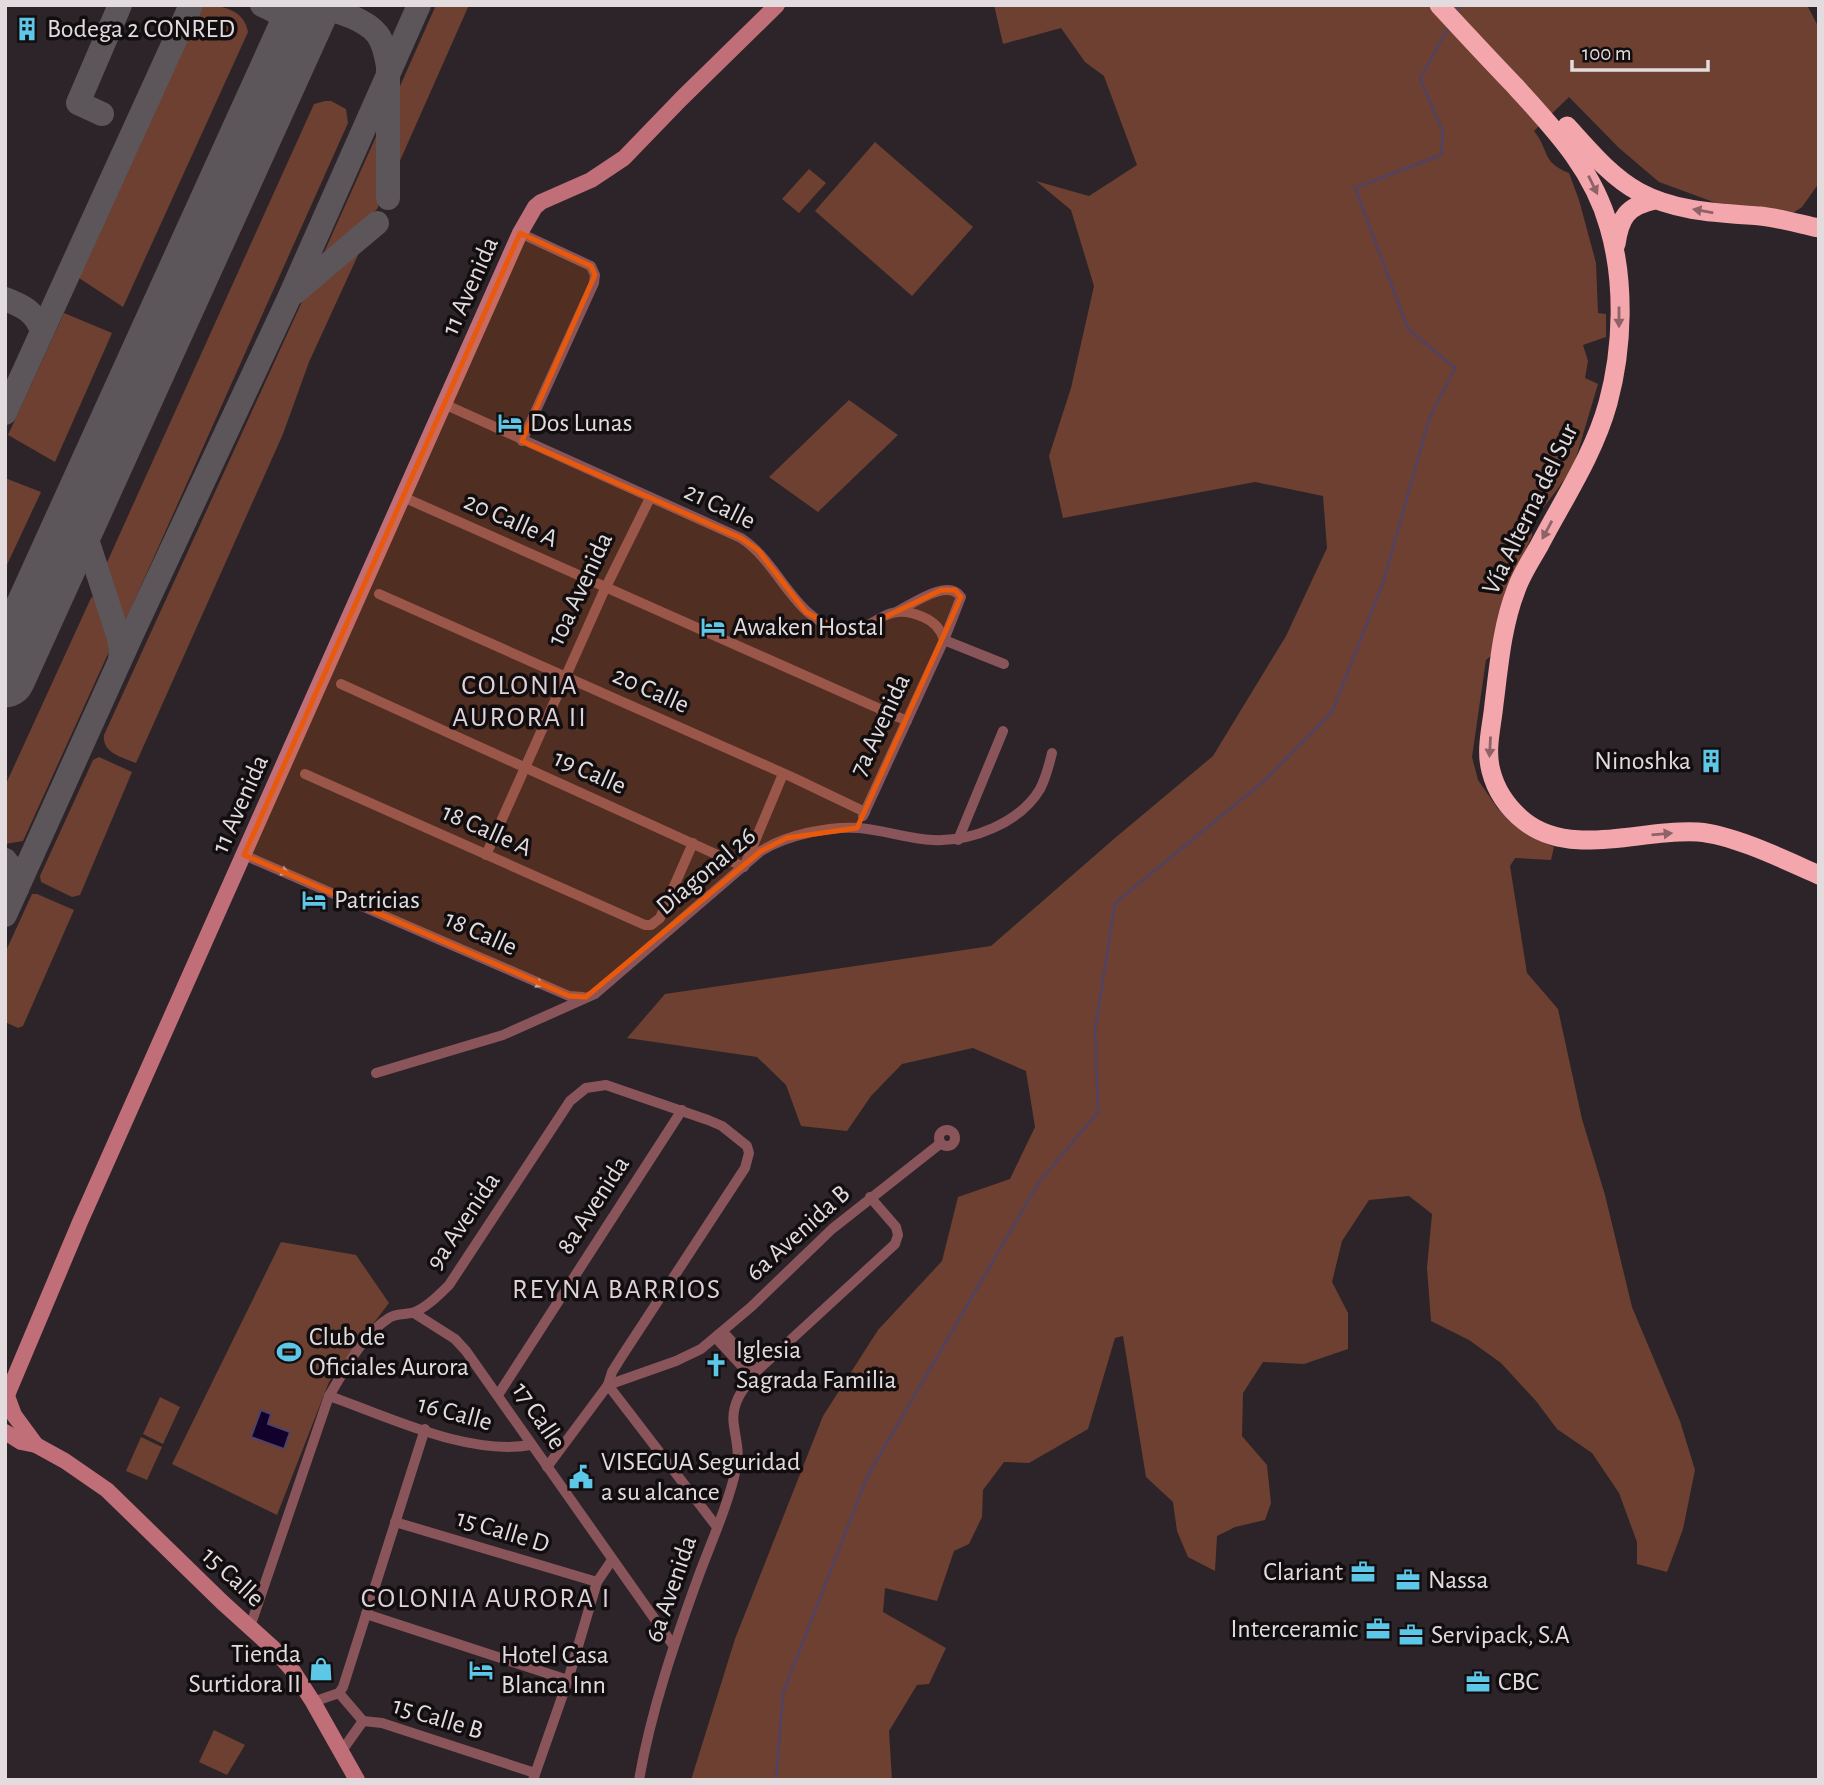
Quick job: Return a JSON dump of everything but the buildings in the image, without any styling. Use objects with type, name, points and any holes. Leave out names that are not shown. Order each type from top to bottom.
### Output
[{"type":"highway","name":"Vía Alterna del Sur","points":[[1439,5],[1558,125],[1623,182],[1655,200],[1731,216],[1761,216],[1819,228]]},
{"type":"highway","name":"Vía Alterna del Sur","points":[[1454,5],[1558,125],[1589,177],[1600,201],[1615,249],[1619,328],[1614,376],[1607,404],[1585,460],[1516,588],[1507,617],[1488,746],[1491,772],[1501,796],[1524,821],[1545,834],[1588,840],[1678,832],[1715,835],[1819,875]]},
{"type":"highway","points":[[1615,249],[1625,214],[1639,203],[1655,200]]},
{"type":"highway","points":[[1731,216],[1819,237]]},
{"type":"main road","points":[[520,233],[541,202],[591,180],[624,158],[777,5]]},
{"type":"main road","name":"11 Avenida","points":[[36,1445],[14,1415],[6,1398],[80,1222],[520,233]]},
{"type":"main road","points":[[5,1432],[21,1442],[36,1445]]},
{"type":"main road","name":"15 Calle","points":[[36,1445],[107,1490],[286,1663],[313,1702],[357,1780]]},
{"type":"street","points":[[520,233],[591,266],[595,275],[594,283],[522,441]]},
{"type":"street","name":"21 Calle","points":[[444,404],[749,543],[765,559],[806,612],[828,626],[850,632],[941,590],[959,592],[961,597],[944,640]]},
{"type":"street","name":"20 Calle A","points":[[403,497],[907,721]]},
{"type":"street","name":"10a Avenida","points":[[486,855],[606,588],[650,498]]},
{"type":"street","name":"20 Calle","points":[[379,594],[865,812]]},
{"type":"street","points":[[898,611],[912,613],[934,623],[942,631],[944,640],[1004,664]]},
{"type":"street","name":"7a Avenida","points":[[857,828],[944,640]]},
{"type":"street","name":"19 Calle","points":[[341,684],[744,867]]},
{"type":"street","points":[[958,840],[1003,731]]},
{"type":"street","points":[[958,840],[991,828],[1021,811],[1039,791],[1052,753]]},
{"type":"street","name":"18 Calle A","points":[[304,774],[638,922],[651,925],[657,923],[693,844]]},
{"type":"street","points":[[744,867],[783,774]]},
{"type":"street","name":"Diagonal 26","points":[[376,1073],[503,1035],[594,994],[761,851],[787,838],[857,828],[922,839],[958,840]]},
{"type":"street","name":"18 Calle","points":[[244,855],[569,996],[586,997]]},
{"type":"street","name":"9a Avenida","points":[[250,1627],[329,1396],[373,1331],[391,1317],[418,1310],[449,1285],[570,1101],[586,1088],[606,1085],[682,1110]]},
{"type":"street","points":[[547,1467],[608,1385],[622,1356],[745,1168],[749,1153],[741,1139],[722,1126],[682,1110]]},
{"type":"street","name":"8a Avenida","points":[[498,1395],[682,1110]]},
{"type":"street","name":"6a Avenida B","points":[[608,1385],[676,1362],[701,1349],[720,1335],[832,1229],[941,1143]]},
{"type":"street","points":[[720,1335],[755,1374],[895,1244],[898,1235],[896,1227],[870,1197]]},
{"type":"street","name":"17 Calle","points":[[418,1310],[466,1351],[673,1645]]},
{"type":"street","name":"6a Avenida","points":[[639,1780],[645,1746],[673,1645],[727,1505],[738,1458],[733,1414],[742,1390],[755,1374]]},
{"type":"street","points":[[608,1385],[717,1527]]},
{"type":"street","name":"16 Calle","points":[[329,1396],[425,1429],[495,1448],[531,1445]]},
{"type":"street","points":[[313,1702],[339,1693],[343,1687],[425,1429]]},
{"type":"street","name":"15 Calle D","points":[[395,1522],[597,1582]]},
{"type":"street","points":[[534,1776],[568,1679],[597,1582],[612,1560]]},
{"type":"street","points":[[366,1614],[568,1679]]},
{"type":"street","points":[[339,1693],[363,1721]]},
{"type":"street","name":"15 Calle B","points":[[341,1752],[363,1721],[382,1724],[534,1776]]},
{"type":"highlighted area","points":[[520,233],[591,266],[595,275],[522,441],[741,538],[758,550],[806,612],[841,631],[860,629],[941,590],[955,590],[961,597],[857,828],[787,838],[761,851],[586,997],[569,996],[244,855]]},
{"type":"shaded area","points":[[201,5],[224,7],[237,13],[246,24],[248,32],[123,307],[79,278]]},
{"type":"shaded area","points":[[436,5],[469,5],[395,172],[397,93]]},
{"type":"shaded area","points":[[994,5],[1807,5],[1819,28],[1819,183],[1802,207],[1787,217],[1727,207],[1659,182],[1619,148],[1569,97],[1534,131],[1554,165],[1569,173],[1579,200],[1596,263],[1598,313],[1606,314],[1606,337],[1583,345],[1588,361],[1585,378],[1598,384],[1573,468],[1532,523],[1532,536],[1506,593],[1491,656],[1486,660],[1472,757],[1478,780],[1498,809],[1527,835],[1554,847],[1551,860],[1515,858],[1510,866],[1527,973],[1558,1009],[1582,1119],[1605,1195],[1632,1307],[1680,1421],[1695,1470],[1683,1529],[1667,1572],[1637,1564],[1637,1542],[1619,1493],[1592,1453],[1557,1429],[1536,1401],[1501,1363],[1469,1340],[1431,1321],[1427,1268],[1432,1214],[1409,1196],[1369,1200],[1342,1241],[1332,1282],[1348,1313],[1348,1349],[1304,1364],[1263,1362],[1243,1393],[1242,1436],[1267,1465],[1271,1503],[1265,1520],[1235,1527],[1217,1536],[1215,1571],[1188,1557],[1177,1531],[1173,1502],[1146,1477],[1123,1336],[1115,1338],[1088,1429],[1029,1463],[1004,1462],[983,1490],[982,1517],[969,1544],[954,1551],[937,1601],[885,1588],[883,1612],[946,1648],[929,1684],[917,1685],[889,1731],[892,1780],[691,1780],[735,1639],[823,1416],[878,1330],[942,1261],[958,1197],[1010,1179],[1035,1127],[1026,1071],[973,1048],[902,1064],[871,1096],[847,1131],[801,1126],[786,1085],[757,1057],[627,1038],[665,994],[991,946],[1213,756],[1286,636],[1327,548],[1323,496],[1255,482],[1063,518],[1049,456],[1071,388],[1094,286],[1071,210],[1036,181],[1089,196],[1137,165],[1104,76],[1085,62],[1061,28],[1003,44]]},
{"type":"shaded area","points":[[331,101],[346,109],[348,123],[124,624],[104,569],[314,104]]},
{"type":"shaded area","points":[[379,130],[383,133],[378,208],[323,261],[322,257]]},
{"type":"shaded area","points":[[875,142],[973,227],[912,296],[815,211]]},
{"type":"shaded area","points":[[809,169],[826,183],[799,213],[782,199]]},
{"type":"shaded area","points":[[364,242],[309,362],[283,434],[136,763],[119,756],[106,746],[104,735],[305,295]]},
{"type":"shaded area","points":[[64,313],[112,333],[55,462],[8,435]]},
{"type":"shaded area","points":[[849,400],[898,435],[818,512],[769,477]]},
{"type":"shaded area","points":[[5,478],[41,492],[5,569]]},
{"type":"shaded area","points":[[94,596],[112,645],[23,841],[5,844],[5,786]]},
{"type":"shaded area","points":[[99,757],[132,772],[80,895],[72,897],[41,882],[40,876],[93,760]]},
{"type":"shaded area","points":[[32,894],[74,910],[23,1026],[18,1028],[5,1022],[5,953]]},
{"type":"shaded area","name":"Club de Oficiales Aurora","points":[[281,1242],[356,1255],[389,1303],[329,1382],[277,1515],[172,1464]]},
{"type":"shaded area","points":[[160,1397],[180,1407],[163,1444],[143,1434]]},
{"type":"shaded area","points":[[261,1410],[271,1414],[268,1424],[290,1432],[284,1449],[251,1437]]},
{"type":"shaded area","points":[[141,1437],[162,1447],[147,1480],[126,1471]]},
{"type":"shaded area","points":[[214,1730],[245,1745],[227,1775],[199,1762]]},
{"type":"waterway","points":[[1457,13],[1461,5]]},
{"type":"waterway","points":[[776,1780],[783,1693],[867,1477],[1039,1182],[1098,1112],[1095,1031],[1115,903],[1265,780],[1332,712],[1384,580],[1429,419],[1455,368],[1408,329],[1355,188],[1441,155],[1443,132],[1420,79],[1448,28]]},
{"type":"taxiway","points":[[102,114],[78,103],[120,5]]},
{"type":"taxiway","points":[[5,413],[191,5]]},
{"type":"taxiway","points":[[262,5],[282,16],[297,34]]},
{"type":"taxiway","points":[[5,915],[132,634],[289,298],[419,5]]},
{"type":"taxiway","points":[[280,13],[318,9],[339,12],[367,25],[378,35],[388,66],[388,198]]},
{"type":"taxiway","points":[[294,293],[377,223]]},
{"type":"taxiway","points":[[5,299],[28,311],[36,319],[42,332]]},
{"type":"taxiway","points":[[79,515],[118,635],[120,659]]},
{"type":"taxiway","points":[[62,553],[80,551],[91,560]]},
{"type":"taxiway","points":[[5,644],[38,606]]},
{"type":"taxiway","points":[[5,860],[16,874],[17,889]]},
{"type":"runway","points":[[5,677],[310,5]]},
{"type":"place","name":"Bodega 2 CONRED","points":[[27,29]]},
{"type":"place","name":"Dos Lunas","points":[[510,423]]},
{"type":"place","name":"Awaken Hostal","points":[[713,627]]},
{"type":"place","name":"Ninoshka","points":[[1711,761]]},
{"type":"place","name":"Patricias","points":[[314,900]]},
{"type":"place","name":"Club de Oficiales Aurora","points":[[289,1352]]},
{"type":"place","name":"Iglesia Sagrada Familia","points":[[716,1365]]},
{"type":"place","name":"VISEGUA Seguridad a su alcance","points":[[581,1477]]},
{"type":"place","name":"Clariant","points":[[1363,1572]]},
{"type":"place","name":"Nassa","points":[[1408,1580]]},
{"type":"place","name":"Interceramic","points":[[1378,1629]]},
{"type":"place","name":"Servipack, S.A","points":[[1411,1635]]},
{"type":"place","name":"Tienda Surtidora II","points":[[321,1669]]},
{"type":"place","name":"Hotel Casa Blanca Inn","points":[[481,1670]]},
{"type":"place","name":"CBC","points":[[1478,1682]]},
{"type":"district","name":"COLONIA AURORA II","points":[[520,702]]},
{"type":"district","name":"REYNA BARRIOS","points":[[617,1290]]},
{"type":"district","name":"COLONIA AURORA I","points":[[486,1599]]}]
